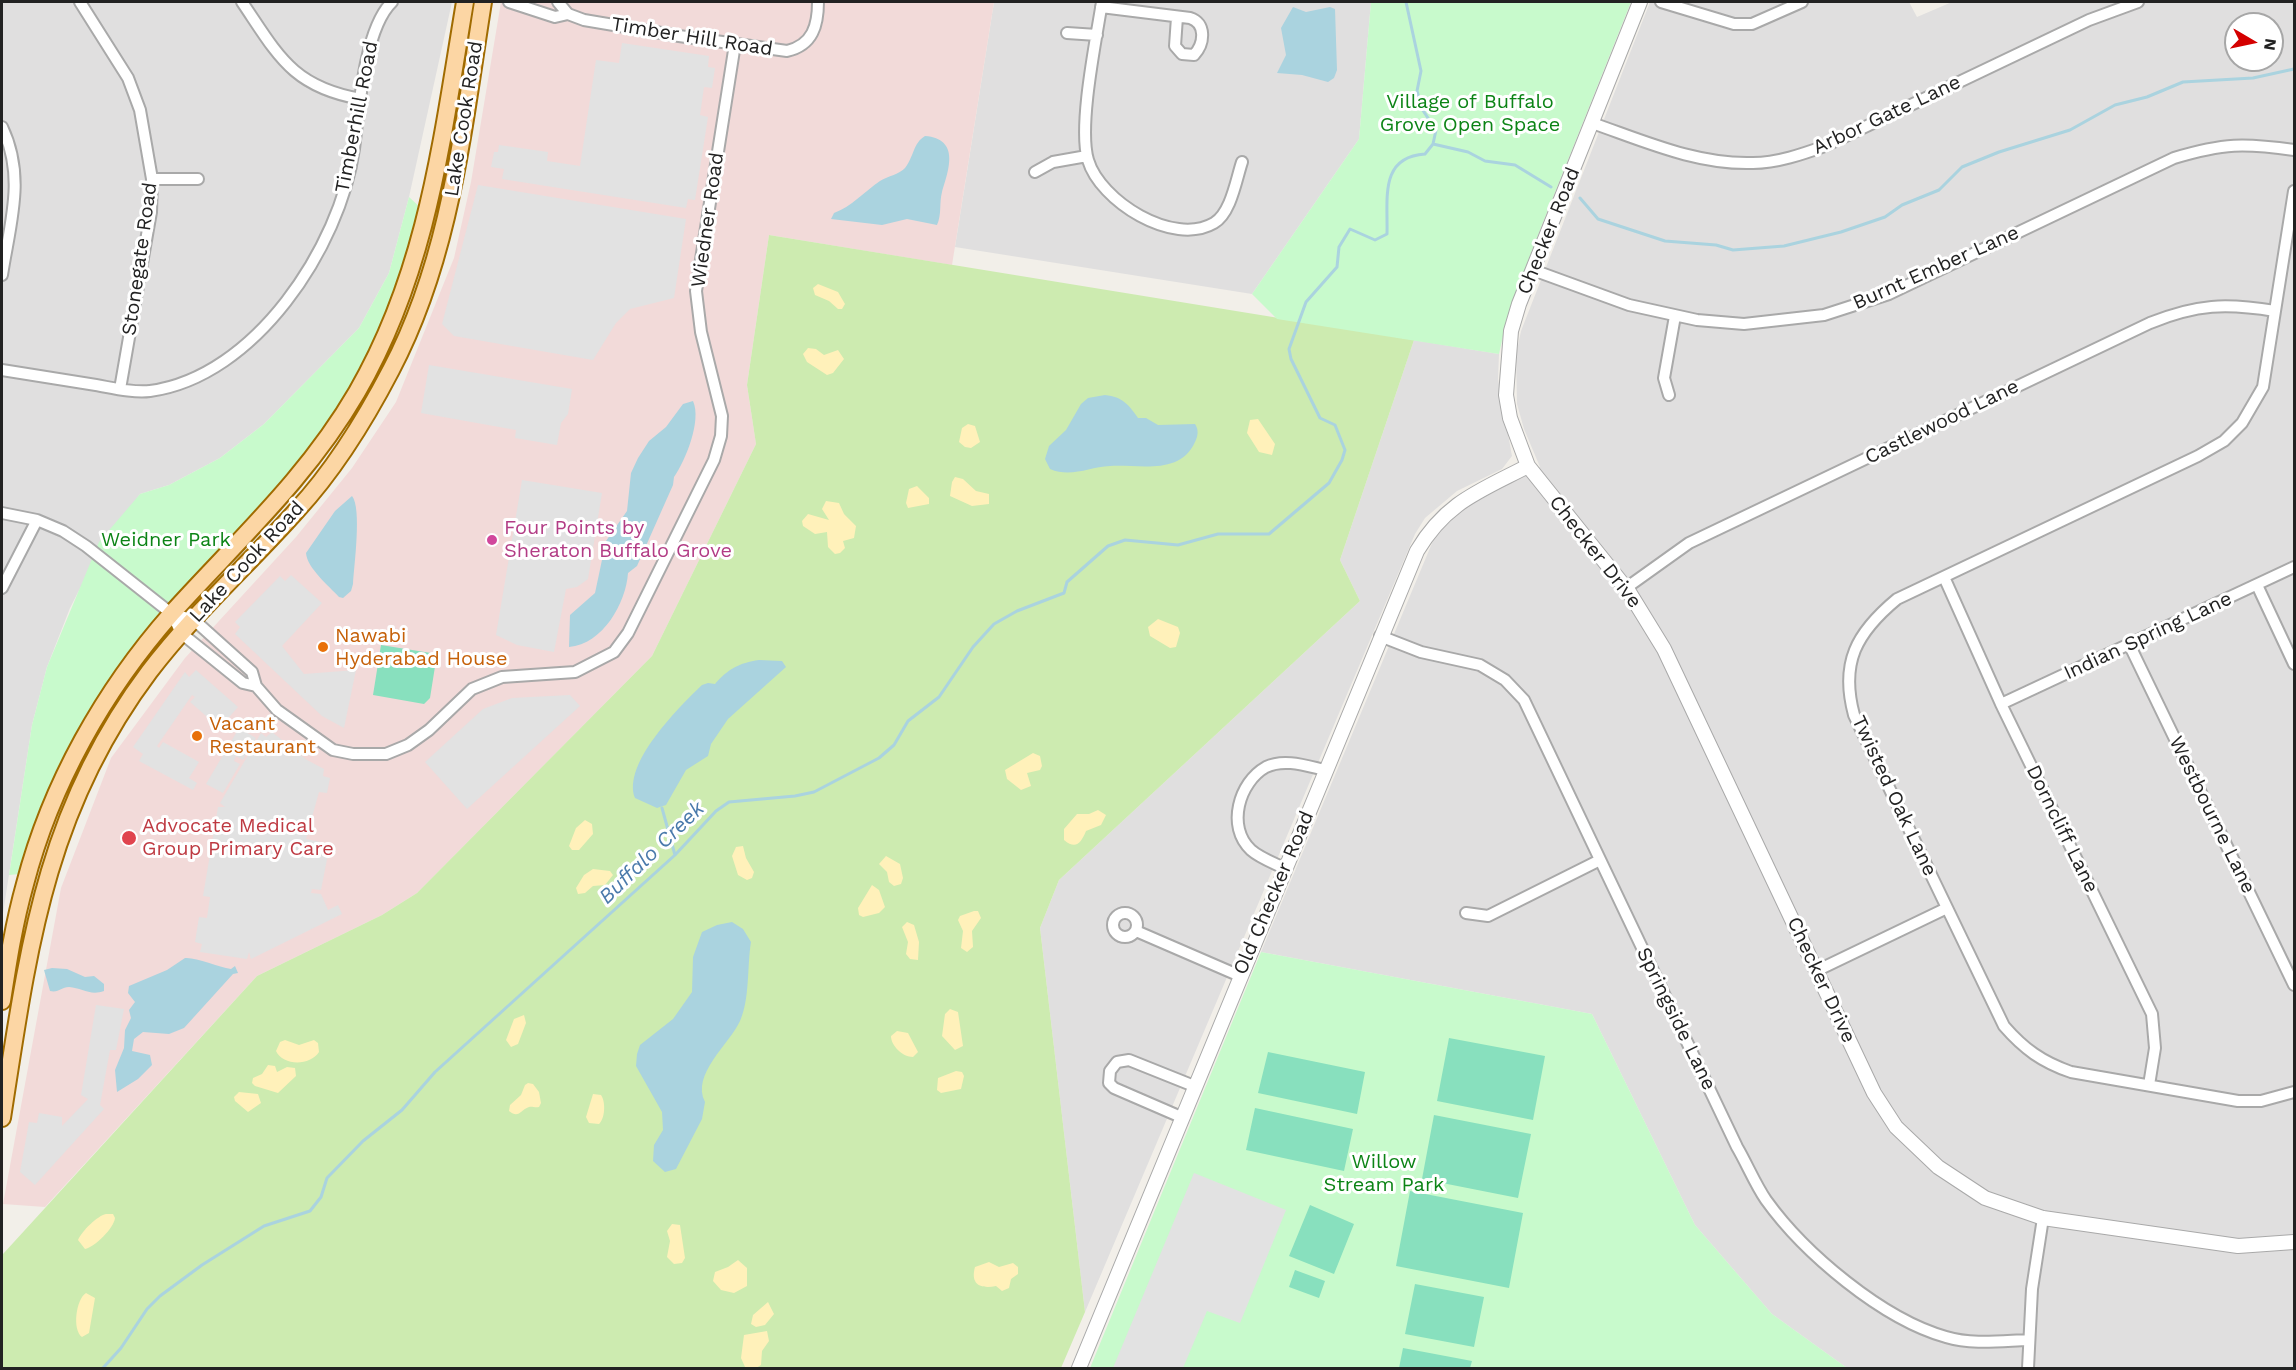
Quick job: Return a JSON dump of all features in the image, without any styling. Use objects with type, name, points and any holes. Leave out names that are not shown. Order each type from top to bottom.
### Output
[{"type":"main road","name":"Lake Cook Road","points":[[2,1001],[25,884],[42,829],[69,765],[113,689],[172,614],[287,491],[327,440],[390,330],[412,273],[427,218],[465,2]]},
{"type":"main road","name":"Lake Cook Road","points":[[2,1118],[31,935],[62,831],[77,793],[116,722],[149,672],[193,619],[319,484],[362,422],[398,357],[414,318],[447,221],[483,2]]},
{"type":"street","name":"Stonegate Road","points":[[80,2],[128,78],[140,110],[152,179],[151,213],[120,389]]},
{"type":"street","points":[[242,2],[287,66],[299,76],[333,92],[361,99]]},
{"type":"street","name":"Timberhill Road","points":[[2,370],[120,389],[147,391],[164,388],[202,374],[246,342],[281,308],[302,280],[332,227],[348,180],[374,30],[392,2]]},
{"type":"street","name":"Timber Hill Road","points":[[509,2],[555,16],[568,14],[584,20],[772,50],[795,49],[814,33],[818,21],[818,2]]},
{"type":"street","points":[[558,2],[568,14]]},
{"type":"street","name":"Checker Road","points":[[1528,466],[1510,418],[1506,372],[1511,331],[1640,2]]},
{"type":"street","points":[[1661,2],[1734,24],[1752,24],[1802,2]]},
{"type":"street","name":"Arbor Gate Lane","points":[[1592,123],[1688,156],[1732,163],[1756,163],[1799,155],[1825,146],[2089,20],[2138,2]]},
{"type":"street","points":[[1178,17],[1101,4],[1084,136],[1087,156],[1100,183],[1137,215],[1166,226],[1191,229],[1213,224],[1224,215],[1242,162]]},
{"type":"street","points":[[1067,33],[1097,35]]},
{"type":"street","name":"Wiedner Road","points":[[256,686],[277,710],[333,750],[353,754],[386,754],[408,745],[429,730],[472,689],[502,677],[575,672],[596,664],[614,652],[628,633],[714,460],[721,436],[722,416],[701,332],[696,291],[735,44]]},
{"type":"street","points":[[2,127],[15,164],[16,190],[5,233],[2,275]]},
{"type":"street","name":"Burnt Ember Lane","points":[[1533,270],[1629,305],[1676,316],[1743,324],[1824,315],[1889,294],[2174,158],[2206,148],[2235,144],[2295,150]]},
{"type":"street","points":[[1035,172],[1053,162],[1087,156]]},
{"type":"street","points":[[152,179],[198,179]]},
{"type":"street","name":"Twisted Oak Lane","points":[[2295,191],[2263,387],[2242,423],[2224,441],[1897,599],[1878,614],[1864,631],[1854,650],[1848,673],[1848,692],[1854,715],[2004,1026],[2022,1047],[2048,1064],[2071,1072],[2238,1101],[2261,1101],[2295,1092]]},
{"type":"street","name":"Castlewood Lane","points":[[1626,588],[1689,543],[2150,322],[2177,312],[2215,305],[2276,311]]},
{"type":"street","points":[[1669,395],[1664,378],[1676,316]]},
{"type":"street","name":"Checker Drive","points":[[1528,466],[1626,588],[1664,649],[1874,1092],[1896,1126],[1938,1167],[1985,1198],[2043,1218],[2238,1246],[2295,1242]]},
{"type":"street","name":"Old Checker Road","points":[[1078,1368],[1417,551],[1429,530],[1457,503],[1528,466]]},
{"type":"street","points":[[2,513],[38,520],[63,531],[86,546],[172,614],[193,619],[252,672],[256,686],[243,683],[181,633],[172,614]]},
{"type":"street","points":[[2,588],[38,520]]},
{"type":"street","name":"Indian Spring Lane","points":[[2001,704],[2295,567]]},
{"type":"street","name":"Dorncliff Lane","points":[[1944,577],[2001,704],[2152,1014],[2155,1048],[2149,1085]]},
{"type":"street","points":[[2256,585],[2295,664]]},
{"type":"street","name":"Springside Lane","points":[[1380,636],[1421,652],[1480,665],[1505,680],[1524,700],[1737,1147],[1766,1199],[1797,1235],[1827,1266],[1859,1290],[1923,1329],[1947,1338],[1970,1341],[2028,1340]]},
{"type":"street","name":"Westbourne Lane","points":[[2129,644],[2295,985]]},
{"type":"street","points":[[1284,868],[1251,850],[1242,836],[1239,804],[1243,790],[1267,767],[1281,763],[1325,770]]},
{"type":"street","points":[[1466,913],[1488,916],[1600,861]]},
{"type":"street","points":[[1816,970],[1947,908]]},
{"type":"street","points":[[1136,931],[1239,976]]},
{"type":"street","points":[[1181,1117],[1114,1088],[1109,1083],[1110,1071],[1117,1062],[1130,1060],[1194,1086]]},
{"type":"street","points":[[2028,1368],[2032,1289],[2043,1218]]},
{"type":"shaded area","points":[[2,2],[452,2],[409,197],[389,273],[359,328],[264,424],[220,458],[169,485],[140,494],[91,567],[70,608],[47,667],[32,725],[2,920]]},
{"type":"shaded area","points":[[501,2],[994,2],[952,265],[769,235],[747,385],[756,444],[652,656],[417,893],[382,915],[257,976],[45,1207],[3,1204],[61,888],[111,758],[185,658],[296,537],[352,468],[396,402],[454,258],[471,182]]},
{"type":"shaded area","points":[[994,2],[1371,2],[1359,139],[1252,294],[955,247]]},
{"type":"shaded area","points":[[1650,2],[1909,2],[1917,17],[1952,2],[2294,2],[2294,1368],[1847,1368],[1772,1314],[1695,1225],[1592,1014],[1261,952],[1435,536],[1449,519],[1464,508],[1540,467],[1524,429],[1517,404],[1516,355],[1521,331]]},
{"type":"shaded area","points":[[622,43],[709,56],[708,67],[715,68],[712,88],[704,87],[700,115],[708,117],[695,200],[688,199],[686,208],[502,179],[504,169],[491,167],[494,152],[498,152],[499,145],[548,152],[547,161],[580,166],[596,60],[619,63]]},
{"type":"shaded area","points":[[478,185],[686,219],[674,298],[630,309],[616,323],[593,360],[454,336],[442,324]]},
{"type":"shaded area","points":[[1414,340],[1499,354],[1498,379],[1512,456],[1502,469],[1457,491],[1425,518],[1415,534],[1085,1312],[1040,928],[1059,880],[1360,601],[1340,560]]},
{"type":"shaded area","points":[[429,365],[572,389],[568,414],[561,423],[557,445],[515,438],[516,430],[421,413]]},
{"type":"shaded area","points":[[522,480],[602,493],[588,579],[577,587],[566,589],[554,652],[517,645],[496,635]]},
{"type":"shaded area","points":[[291,575],[322,603],[282,646],[304,674],[356,670],[344,728],[322,716],[235,634],[240,627],[235,622],[280,576],[285,581]]},
{"type":"shaded area","points":[[196,670],[238,707],[224,723],[218,716],[213,722],[190,702],[195,697],[192,695],[157,746],[159,748],[163,742],[199,762],[189,778],[197,783],[193,790],[139,761],[143,754],[133,747],[185,672],[189,677]]},
{"type":"shaded area","points":[[570,695],[580,706],[467,809],[425,762],[483,709],[512,698]]},
{"type":"shaded area","points":[[239,728],[256,738],[243,760],[236,756],[234,761],[240,764],[223,793],[206,784]]},
{"type":"shaded area","points":[[272,732],[307,760],[324,769],[323,776],[330,778],[327,793],[319,792],[306,839],[330,844],[321,890],[312,889],[311,893],[321,894],[328,910],[338,905],[342,914],[251,959],[249,952],[247,959],[200,952],[202,944],[195,942],[199,917],[207,918],[210,897],[203,896],[218,807],[225,807],[220,803],[261,733],[266,737]]},
{"type":"shaded area","points":[[96,1005],[124,1009],[116,1050],[110,1050],[100,1105],[104,1109],[35,1185],[20,1172],[29,1122],[37,1123],[39,1113],[62,1117],[62,1126],[88,1099],[81,1095]]},
{"type":"shaded area","points":[[1194,1173],[1286,1210],[1240,1323],[1207,1311],[1183,1368],[1113,1368]]},
{"type":"green space","name":"Village of Buffalo Grove Open Space","points":[[1371,2],[1631,2],[1534,245],[1507,318],[1499,354],[1277,319],[1252,294],[1359,139]]},
{"type":"green space","name":"Weidner Park","points":[[409,197],[424,211],[415,244],[369,358],[317,444],[141,642],[20,874],[9,875],[32,725],[47,667],[99,542],[140,494],[169,485],[220,458],[264,424],[359,328],[389,273]]},
{"type":"green space","points":[[769,235],[1414,340],[1340,560],[1360,601],[1059,880],[1040,928],[1085,1312],[1061,1368],[2,1368],[3,1254],[257,976],[382,915],[417,893],[652,656],[756,444],[747,385]]},
{"type":"green space","points":[[381,645],[437,654],[430,698],[424,704],[373,695]]},
{"type":"green space","name":"Willow Stream Park","points":[[1261,952],[1592,1014],[1695,1225],[1772,1314],[1847,1368],[1090,1368]]},
{"type":"green space","points":[[1449,1038],[1545,1056],[1533,1120],[1437,1101]]},
{"type":"green space","points":[[1268,1052],[1365,1072],[1357,1114],[1258,1093]]},
{"type":"green space","points":[[1255,1108],[1353,1129],[1344,1171],[1246,1150]]},
{"type":"green space","points":[[1434,1115],[1531,1134],[1518,1198],[1422,1179]]},
{"type":"green space","points":[[1410,1191],[1523,1213],[1509,1288],[1396,1266]]},
{"type":"green space","points":[[1310,1205],[1354,1224],[1334,1274],[1289,1256]]},
{"type":"green space","points":[[1295,1270],[1325,1281],[1319,1298],[1289,1287]]},
{"type":"green space","points":[[1415,1284],[1484,1297],[1474,1347],[1405,1334]]},
{"type":"green space","points":[[1403,1348],[1472,1361],[1470,1368],[1399,1368]]},
{"type":"sand","points":[[818,284],[838,292],[845,304],[842,309],[838,309],[829,301],[815,295],[813,288]]},
{"type":"sand","points":[[808,348],[816,349],[824,355],[838,350],[844,359],[833,373],[827,375],[807,362],[803,354]]},
{"type":"sand","points":[[1258,419],[1275,444],[1272,455],[1259,452],[1247,433],[1250,420]]},
{"type":"sand","points":[[968,424],[975,426],[980,442],[971,448],[959,442],[962,428]]},
{"type":"sand","points":[[955,477],[963,479],[976,491],[989,494],[989,504],[972,506],[950,496]]},
{"type":"sand","points":[[917,486],[929,498],[929,504],[908,508],[906,503],[909,489]]},
{"type":"sand","points":[[826,501],[839,503],[844,514],[856,526],[854,538],[843,541],[845,548],[840,553],[835,554],[828,547],[827,532],[815,534],[803,526],[802,521],[808,514],[829,520],[822,509]]},
{"type":"sand","points":[[1158,619],[1178,627],[1180,633],[1176,647],[1170,648],[1150,636],[1148,627]]},
{"type":"sand","points":[[1033,753],[1040,756],[1042,766],[1040,770],[1027,773],[1031,786],[1021,790],[1007,779],[1005,770]]},
{"type":"sand","points":[[1098,810],[1106,815],[1101,825],[1086,831],[1078,844],[1064,840],[1064,829],[1077,814],[1089,814]]},
{"type":"sand","points":[[585,820],[592,824],[593,834],[579,850],[572,850],[569,846],[576,828]]},
{"type":"sand","points":[[743,846],[746,858],[754,872],[752,878],[747,880],[738,875],[732,856],[736,847]]},
{"type":"sand","points":[[886,856],[900,864],[903,878],[901,884],[894,886],[889,882],[887,872],[879,864]]},
{"type":"sand","points":[[593,869],[610,871],[613,875],[605,885],[593,886],[585,893],[578,894],[576,888],[584,875]]},
{"type":"sand","points":[[872,885],[879,890],[885,907],[879,913],[863,917],[859,915],[858,908]]},
{"type":"sand","points":[[978,911],[981,918],[972,931],[973,947],[967,952],[961,948],[963,931],[958,920],[960,916]]},
{"type":"sand","points":[[907,922],[914,925],[919,942],[918,960],[910,959],[906,954],[908,942],[902,927]]},
{"type":"sand","points":[[950,1009],[958,1012],[963,1046],[955,1050],[942,1036],[945,1014]]},
{"type":"sand","points":[[524,1015],[526,1023],[518,1044],[511,1047],[506,1040],[514,1019]]},
{"type":"sand","points":[[897,1031],[908,1033],[918,1052],[913,1057],[902,1053],[893,1044],[891,1036]]},
{"type":"sand","points":[[285,1040],[299,1045],[314,1040],[318,1043],[319,1052],[309,1060],[290,1062],[279,1056],[276,1051],[280,1042]]},
{"type":"sand","points":[[268,1065],[275,1066],[277,1072],[287,1067],[295,1068],[296,1076],[278,1093],[255,1086],[252,1083],[253,1078],[262,1074]]},
{"type":"sand","points":[[956,1071],[962,1072],[964,1076],[961,1089],[941,1093],[937,1090],[938,1078]]},
{"type":"sand","points":[[528,1083],[533,1084],[539,1092],[541,1103],[539,1107],[529,1107],[517,1114],[512,1113],[509,1111],[510,1105],[521,1095]]},
{"type":"sand","points":[[239,1092],[258,1094],[261,1103],[248,1112],[235,1101],[234,1097]]},
{"type":"sand","points":[[593,1094],[601,1095],[604,1102],[604,1114],[599,1124],[589,1123],[586,1117]]},
{"type":"sand","points":[[106,1214],[113,1214],[115,1218],[108,1232],[99,1241],[85,1249],[78,1240],[80,1236],[94,1221]]},
{"type":"sand","points":[[672,1224],[680,1225],[685,1258],[682,1263],[674,1264],[667,1257],[670,1241],[667,1231]]},
{"type":"sand","points":[[738,1260],[747,1268],[747,1286],[734,1293],[721,1290],[713,1281],[715,1272]]},
{"type":"sand","points":[[989,1262],[999,1267],[1013,1263],[1018,1267],[1018,1274],[1011,1279],[1009,1288],[1002,1291],[996,1286],[986,1287],[975,1282],[975,1267]]},
{"type":"sand","points":[[86,1293],[95,1298],[89,1333],[82,1337],[77,1328],[76,1315],[80,1301]]},
{"type":"sand","points":[[768,1302],[774,1314],[765,1325],[756,1327],[751,1324],[753,1315]]},
{"type":"sand","points":[[767,1331],[769,1341],[762,1351],[761,1365],[756,1368],[745,1367],[741,1358],[744,1335]]},
{"type":"water","points":[[1293,7],[1306,12],[1330,7],[1335,9],[1337,70],[1334,78],[1328,82],[1302,75],[1277,73],[1286,55],[1281,28]]},
{"type":"water","points":[[925,136],[936,138],[943,143],[948,149],[949,156],[937,225],[907,219],[882,225],[831,219],[834,213],[852,203],[880,181],[903,170],[918,142]]},
{"type":"water","points":[[1105,395],[1125,402],[1138,418],[1146,418],[1158,425],[1195,424],[1197,438],[1188,453],[1169,464],[1110,466],[1073,472],[1050,469],[1045,459],[1049,446],[1066,430],[1081,404],[1088,398]]},
{"type":"water","points":[[693,401],[694,430],[687,451],[637,566],[628,573],[623,597],[617,609],[611,620],[592,638],[569,647],[570,615],[595,593],[606,541],[627,511],[631,473],[638,458],[649,441],[666,427],[683,404]]},
{"type":"water","points":[[352,496],[357,512],[356,551],[353,584],[351,591],[343,598],[339,597],[314,571],[306,553],[335,511]]},
{"type":"water","points":[[759,660],[782,661],[786,667],[728,719],[711,744],[708,756],[686,770],[666,805],[657,808],[635,798],[633,784],[637,769],[644,753],[667,722],[702,685],[715,684],[734,668]]},
{"type":"water","points":[[732,922],[743,929],[751,942],[747,993],[743,1012],[735,1030],[707,1070],[703,1081],[702,1091],[705,1102],[702,1119],[676,1169],[665,1172],[653,1161],[654,1145],[663,1130],[662,1112],[636,1066],[637,1054],[640,1045],[673,1019],[692,992],[693,957],[702,932],[717,925]]},
{"type":"water","points":[[185,958],[231,969],[235,966],[238,973],[233,974],[184,1028],[169,1034],[143,1032],[134,1039],[132,1051],[150,1055],[152,1065],[138,1079],[117,1092],[115,1070],[124,1048],[125,1030],[131,1018],[129,1010],[135,1002],[128,993],[129,986],[167,970]]},
{"type":"water","points":[[67,969],[85,977],[94,976],[104,984],[104,991],[90,992],[69,987],[50,991],[44,970]]},
{"type":"waterway","name":"Buffalo Creek","points":[[103,1368],[121,1348],[147,1309],[160,1296],[202,1265],[264,1226],[310,1211],[321,1197],[327,1178],[363,1141],[402,1110],[435,1072],[675,855],[716,811],[729,802],[814,792],[879,758],[894,745],[908,721],[939,697],[973,647],[994,624],[1017,611],[1064,593],[1067,582],[1108,546],[1125,540],[1178,545],[1218,534],[1269,534],[1329,483],[1345,450],[1335,425],[1320,418],[1291,359],[1289,349],[1306,302],[1337,267],[1339,247],[1350,229],[1375,240],[1387,234],[1387,194],[1393,171],[1410,157],[1425,154],[1433,144],[1436,130],[1422,109],[1417,91],[1421,71],[1406,2]]},
{"type":"waterway","points":[[1580,198],[1598,219],[1665,241],[1716,245],[1733,250],[1784,246],[1841,232],[1885,217],[1902,205],[1939,190],[1962,167],[1999,152],[2070,130],[2115,105],[2147,97],[2183,82],[2253,78],[2294,69]]},
{"type":"waterway","points":[[1433,144],[1468,152],[1485,161],[1515,165],[1551,187]]},
{"type":"waterway","points":[[662,808],[675,855]]},
{"type":"place","name":"Four Points by Sheraton Buffalo Grove","points":[[492,540]]},
{"type":"place","name":"Nawabi Hyderabad House","points":[[323,647]]},
{"type":"place","name":"Vacant Restaurant","points":[[197,736]]},
{"type":"place","name":"Advocate Medical Group Primary Care","points":[[129,838]]}]
